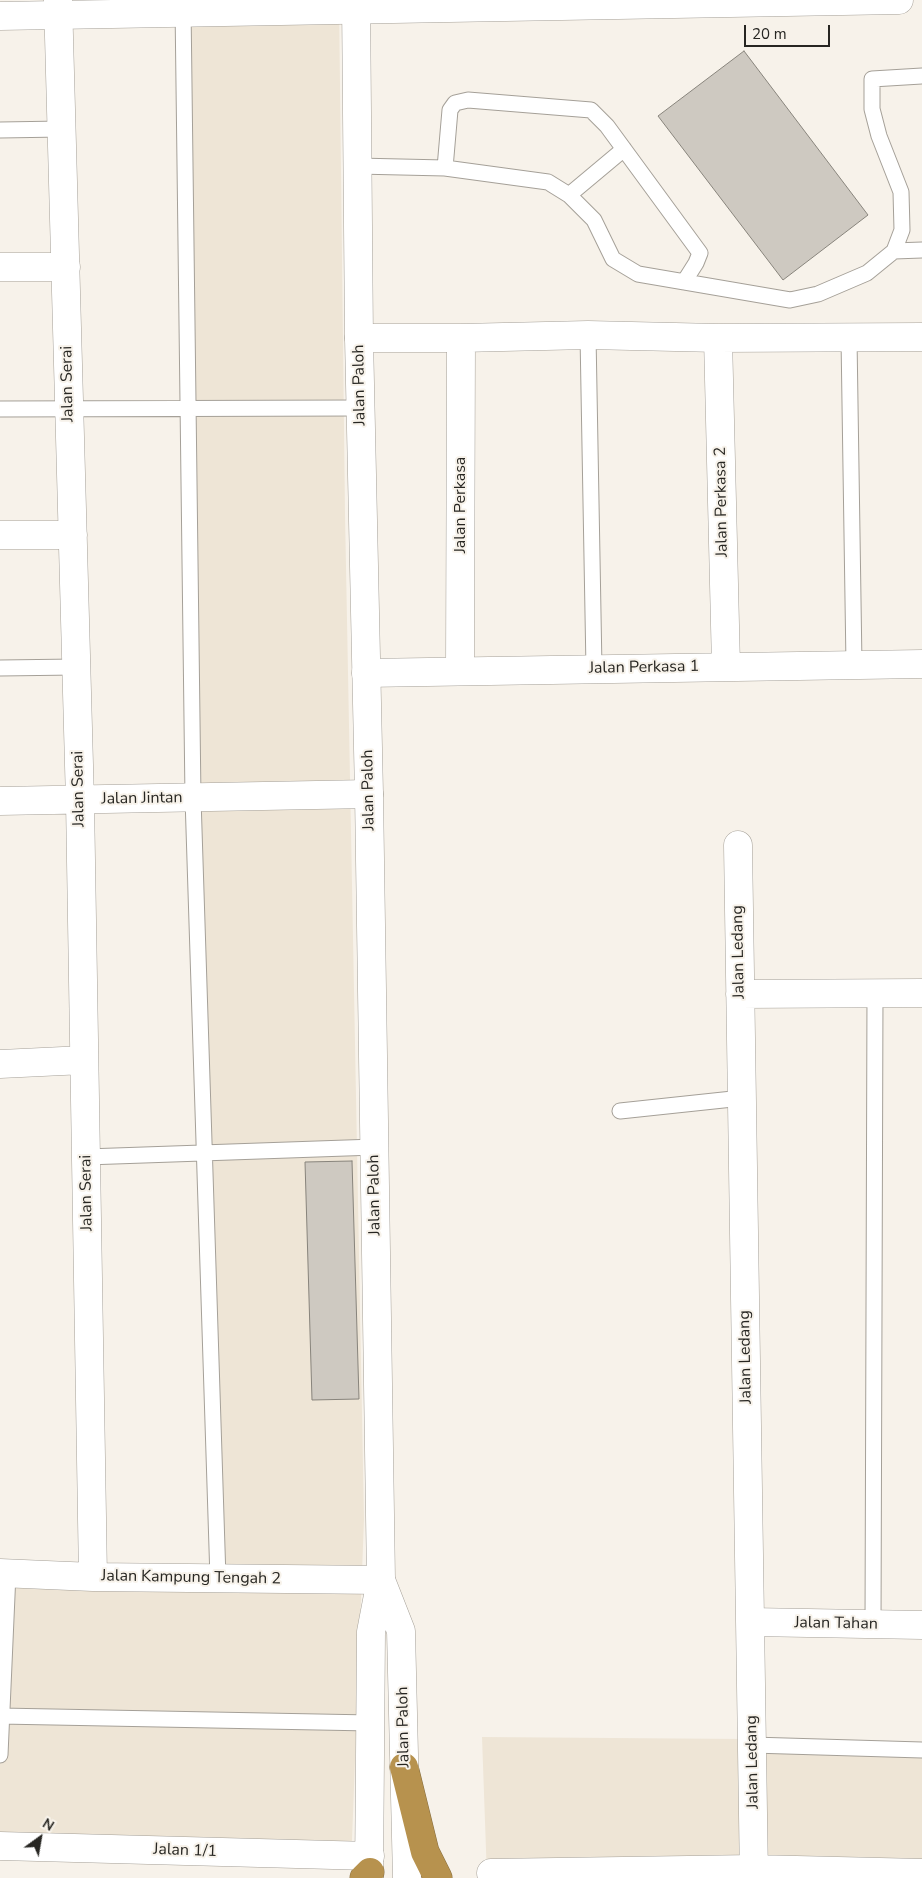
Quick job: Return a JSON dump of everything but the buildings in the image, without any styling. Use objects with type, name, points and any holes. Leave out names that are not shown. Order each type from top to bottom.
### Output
[{"type":"highway","points":[[404,1767],[425,1852],[438,1878]]},
{"type":"street","points":[[0,16],[58,8],[900,0]]},
{"type":"street","name":"Jalan Paloh","points":[[356,4],[360,408],[369,794],[381,1580],[372,1632],[368,1871]]},
{"type":"street","name":"Jalan Serai","points":[[58,8],[80,801],[93,1577]]},
{"type":"street","points":[[0,268],[66,267]]},
{"type":"street","points":[[359,338],[588,335],[718,338],[922,338]]},
{"type":"street","name":"Jalan Perkasa","points":[[460,671],[462,338]]},
{"type":"street","name":"Jalan Perkasa 2","points":[[718,338],[726,666]]},
{"type":"street","points":[[0,535],[73,535]]},
{"type":"street","name":"Jalan Perkasa 1","points":[[366,673],[922,664]]},
{"type":"street","name":"Jalan Jintan","points":[[0,801],[80,801],[369,794]]},
{"type":"street","name":"Jalan Ledang","points":[[738,845],[754,1874]]},
{"type":"street","points":[[740,994],[922,993]]},
{"type":"street","points":[[0,1064],[84,1060]]},
{"type":"street","name":"Jalan Kampung Tengah 2","points":[[4,1573],[93,1577],[381,1580]]},
{"type":"street","name":"Jalan Paloh","points":[[381,1580],[401,1631],[407,1878]]},
{"type":"street","name":"Jalan Tahan","points":[[751,1622],[922,1625]]},
{"type":"street","name":"Jalan 1/1","points":[[0,1846],[368,1871]]},
{"type":"street","points":[[491,1873],[922,1873]]},
{"type":"lane","points":[[183,6],[193,798],[218,1579]]},
{"type":"lane","points":[[357,166],[445,168],[548,182],[569,195],[594,220],[613,259],[638,274],[790,300],[818,294],[867,273],[894,251],[902,230],[901,192],[879,136],[872,109],[872,79],[922,76]]},
{"type":"lane","points":[[445,168],[450,110],[455,103],[468,100],[591,110],[607,126],[700,253],[684,282]]},
{"type":"lane","points":[[0,130],[62,129]]},
{"type":"lane","points":[[569,195],[624,149]]},
{"type":"lane","points":[[894,251],[922,250]]},
{"type":"lane","points":[[588,335],[594,669]]},
{"type":"lane","points":[[850,338],[854,665]]},
{"type":"lane","points":[[0,409],[360,408]]},
{"type":"lane","points":[[0,668],[76,666]]},
{"type":"lane","points":[[873,1624],[875,993]]},
{"type":"lane","points":[[620,1111],[742,1098]]},
{"type":"lane","points":[[86,1157],[375,1147]]},
{"type":"lane","points":[[0,1755],[4,1573]]},
{"type":"lane","points":[[1,1716],[371,1724]]},
{"type":"lane","points":[[752,1745],[922,1750]]},
{"type":"shaded area","points":[[175,0],[339,0],[345,514],[364,1519],[351,1867],[0,1856],[0,1583],[211,1590],[186,755]]},
{"type":"shaded area","points":[[482,1737],[744,1739],[922,1744],[922,1878],[487,1878]]}]
